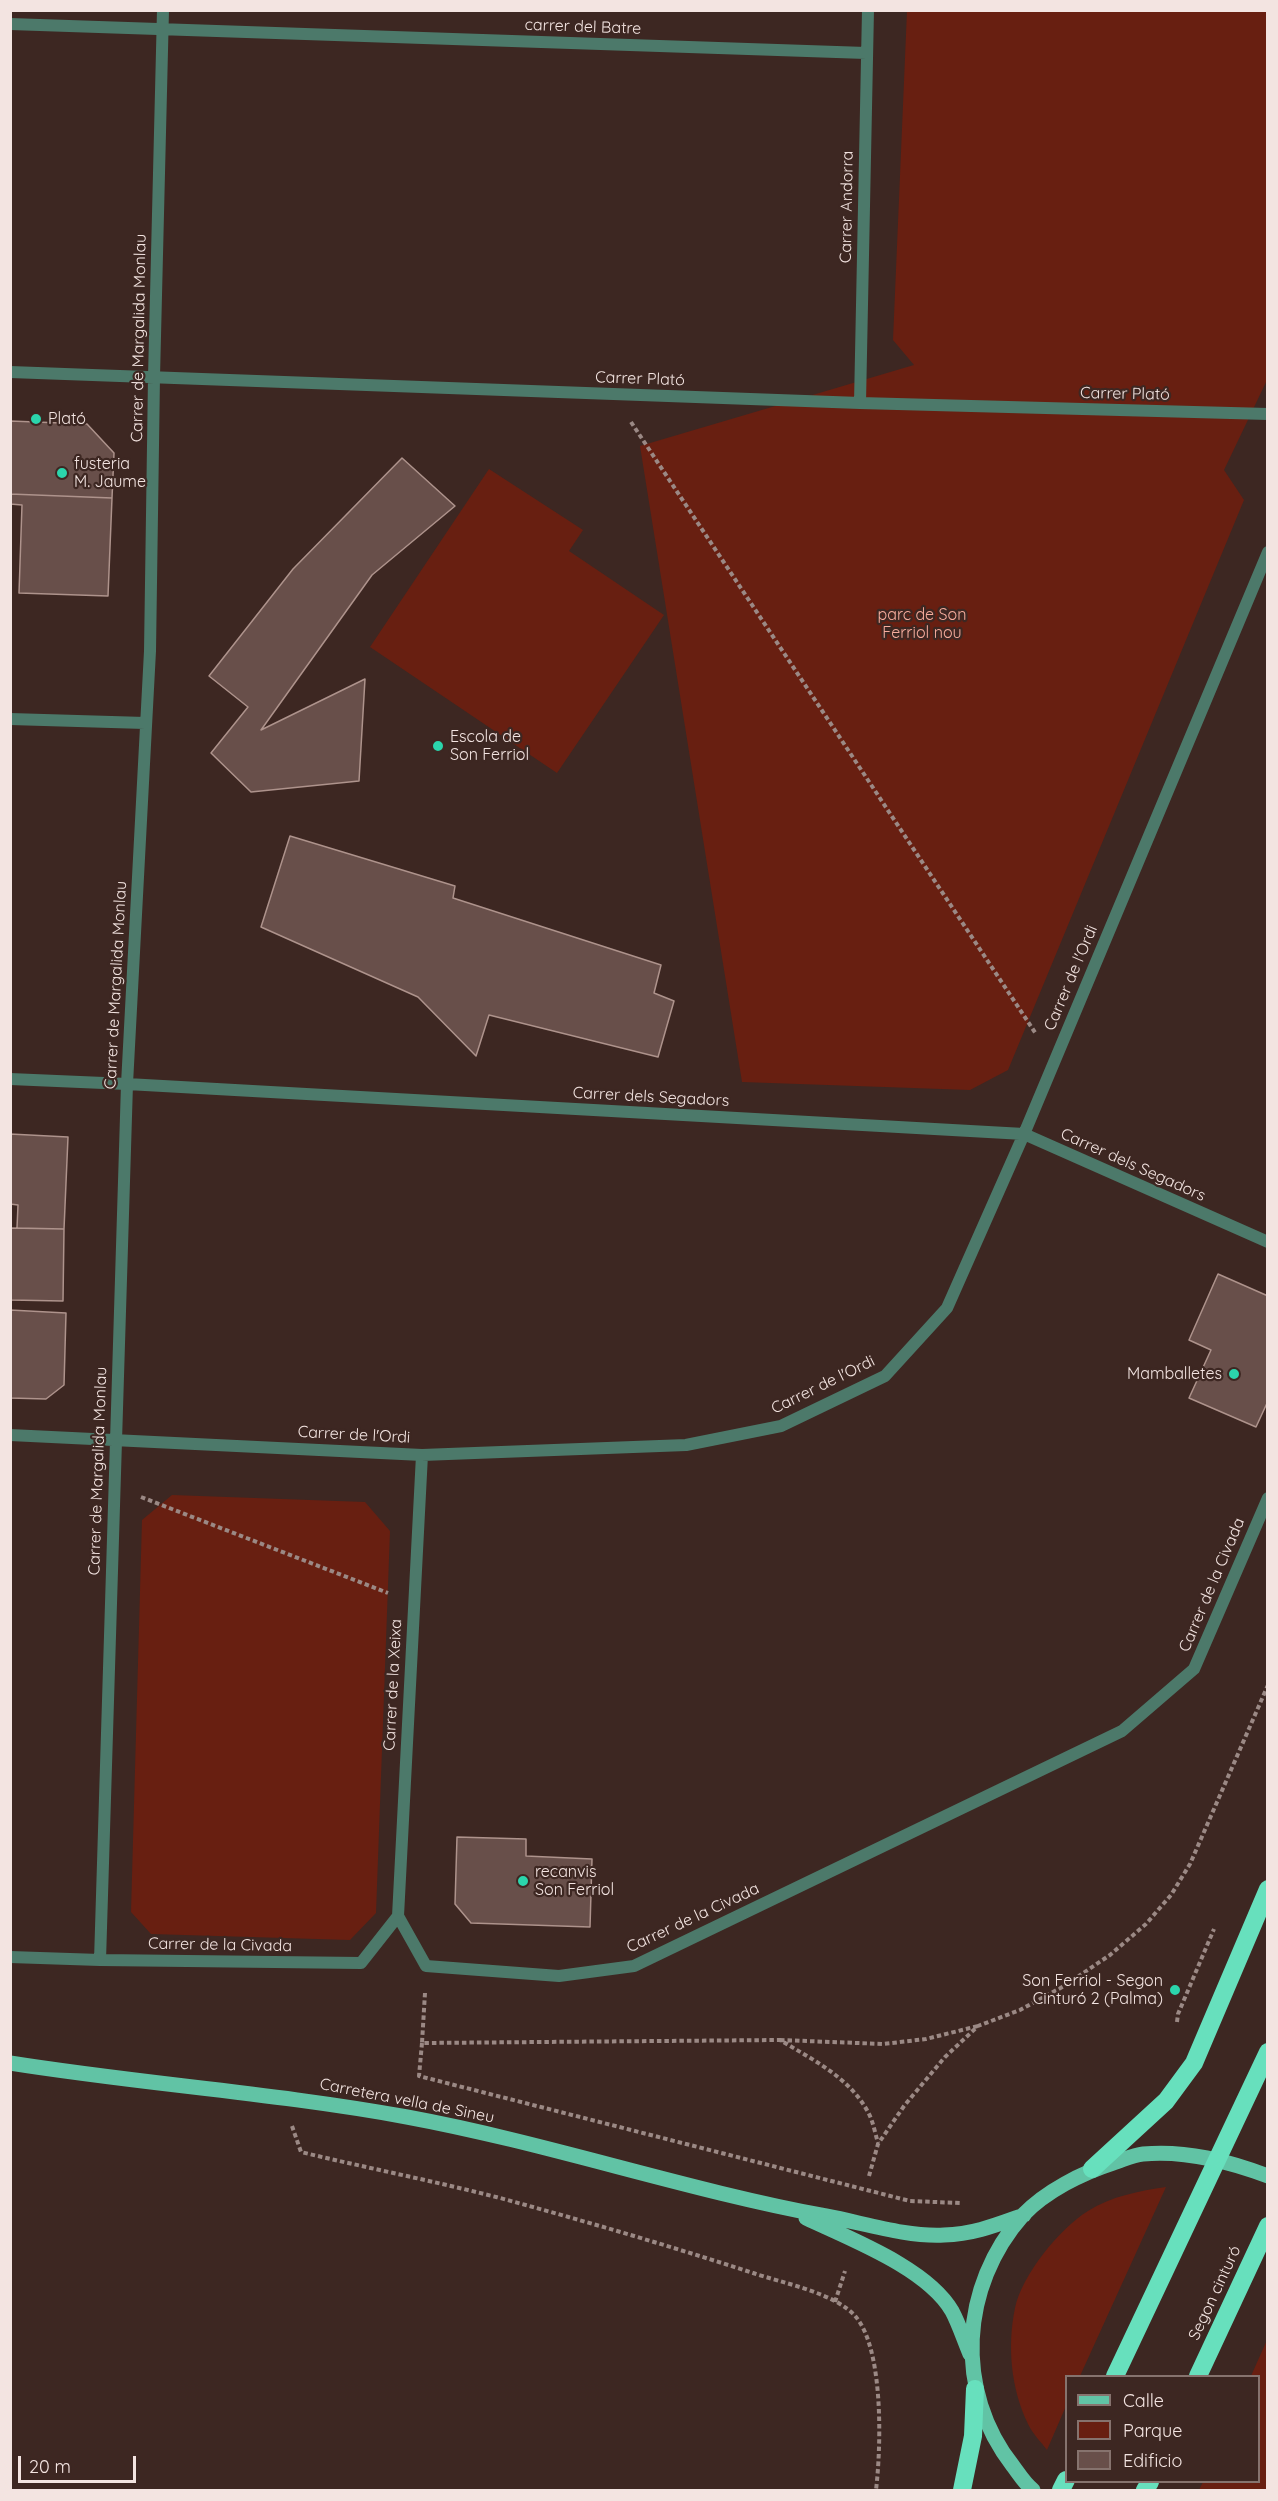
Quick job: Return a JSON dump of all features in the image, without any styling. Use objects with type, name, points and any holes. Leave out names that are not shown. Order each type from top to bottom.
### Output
[{"type":"highway","points":[[1092,2169],[1166,2101],[1194,2063],[1268,1889]]},
{"type":"highway","points":[[1115,2375],[1268,2052]]},
{"type":"highway","name":"Segon cinturó","points":[[1198,2375],[1268,2226]]},
{"type":"highway","points":[[962,2490],[973,2436],[975,2390]]},
{"type":"main road","name":"Carretera vella de Sineu","points":[[10,2063],[73,2073],[283,2097],[408,2118],[516,2140],[790,2210],[908,2232],[942,2235],[980,2231],[1024,2215]]},
{"type":"main road","points":[[1033,2490],[1004,2455],[988,2429],[975,2390],[971,2355],[975,2309],[997,2253],[1024,2215],[1054,2190],[1092,2169],[1142,2154],[1180,2154],[1235,2164],[1268,2176]]},
{"type":"main road","name":"Carretera vella de Sineu","points":[[790,2210],[896,2262],[926,2280],[951,2310],[971,2355]]},
{"type":"street","name":"Carrer de Margalida Monlau","points":[[100,1960],[128,1084],[150,651],[163,10]]},
{"type":"street","name":"Carrer Andorra","points":[[860,404],[868,10]]},
{"type":"street","name":"carrer del Batre","points":[[10,24],[866,53]]},
{"type":"street","name":"Carrer Plató","points":[[10,372],[860,404],[1268,414]]},
{"type":"street","name":"Carrer de l'Ordi","points":[[10,1435],[422,1455],[686,1445],[781,1426],[885,1376],[948,1308],[1024,1134],[1268,552]]},
{"type":"street","points":[[10,719],[145,723]]},
{"type":"street","name":"Carrer dels Segadors","points":[[10,1079],[1024,1134],[1268,1242]]},
{"type":"street","name":"Carrer de la Xeixa","points":[[398,1916],[422,1455]]},
{"type":"street","name":"Carrer de la Civada","points":[[426,1966],[559,1976],[634,1966],[1122,1731],[1194,1669],[1268,1498]]},
{"type":"street","points":[[398,1916],[426,1966]]},
{"type":"street","name":"Carrer de la Civada","points":[[10,1957],[361,1963],[398,1916]]},
{"type":"path","points":[[613,394],[1054,1061]]},
{"type":"path","points":[[114,1487],[414,1603]]},
{"type":"path","points":[[422,2043],[780,2040],[883,2044],[926,2039],[978,2026],[1020,2010],[1064,1986],[1110,1955],[1146,1924],[1171,1895],[1190,1864],[1268,1685]]},
{"type":"path","points":[[1177,2024],[1178,2013],[1214,1929]]},
{"type":"path","points":[[426,1966],[419,2076],[910,2201],[970,2201]]},
{"type":"path","points":[[869,2176],[878,2144],[904,2106],[931,2073],[978,2026]]},
{"type":"path","points":[[780,2040],[826,2067],[852,2088],[870,2114],[878,2144]]},
{"type":"path","points":[[283,2097],[301,2152],[510,2201],[696,2254],[835,2302],[855,2316],[865,2331],[877,2380],[880,2423],[876,2490]]},
{"type":"path","points":[[835,2302],[845,2271]]},
{"type":"green space","name":"parc de Son Ferriol nou","points":[[907,11],[1267,11],[1267,380],[1224,470],[1244,500],[1008,1070],[970,1090],[742,1082],[640,446],[914,365],[893,340]]},
{"type":"green space","points":[[489,469],[583,530],[569,551],[664,615],[557,773],[370,647]]},
{"type":"green space","points":[[172,1495],[365,1502],[390,1531],[376,1913],[350,1940],[151,1934],[131,1912],[142,1520]]},
{"type":"green space","points":[[1166,2187],[1080,2375],[1065,2375],[1065,2408],[1047,2450],[1028,2424],[1014,2382],[1011,2337],[1019,2295],[1025,2281],[1054,2240],[1077,2219],[1097,2206],[1136,2192]]},
{"type":"green space","points":[[1267,2340],[1267,2490],[1199,2490],[1202,2483],[1260,2483],[1260,2375],[1251,2375]]},
{"type":"building","name":"fusteria M. Jaume","points":[[10,421],[87,424],[114,453],[112,498],[10,494]]},
{"type":"building","points":[[402,458],[455,506],[372,575],[261,730],[365,679],[359,781],[251,792],[211,753],[248,707],[209,676],[293,569]]},
{"type":"building","points":[[10,494],[112,498],[108,596],[19,593],[22,505],[10,504]]},
{"type":"building","points":[[290,836],[455,886],[453,898],[661,965],[654,993],[674,1001],[658,1057],[489,1015],[476,1056],[418,997],[261,927]]},
{"type":"building","points":[[10,1134],[68,1137],[64,1229],[17,1228],[18,1205],[10,1204]]},
{"type":"building","points":[[10,1228],[64,1229],[63,1301],[10,1300]]},
{"type":"building","name":"Mamballetes","points":[[1218,1274],[1268,1296],[1268,1401],[1256,1427],[1189,1398],[1211,1350],[1189,1340]]},
{"type":"building","points":[[10,1310],[66,1313],[64,1385],[46,1399],[10,1398]]},
{"type":"building","name":"recanvis Son Ferriol","points":[[457,1837],[526,1839],[526,1856],[592,1859],[590,1927],[471,1923],[455,1904]]},
{"type":"place","name":"Plató","points":[[36,419]]},
{"type":"place","name":"fusteria M. Jaume","points":[[62,473]]},
{"type":"place","name":"Escola de Son Ferriol","points":[[438,746]]},
{"type":"place","name":"Mamballetes","points":[[1234,1374]]},
{"type":"place","name":"recanvis Son Ferriol","points":[[523,1881]]},
{"type":"place","name":"Son Ferriol - Segon Cinturó 2 (Palma)","points":[[1175,1990]]}]
